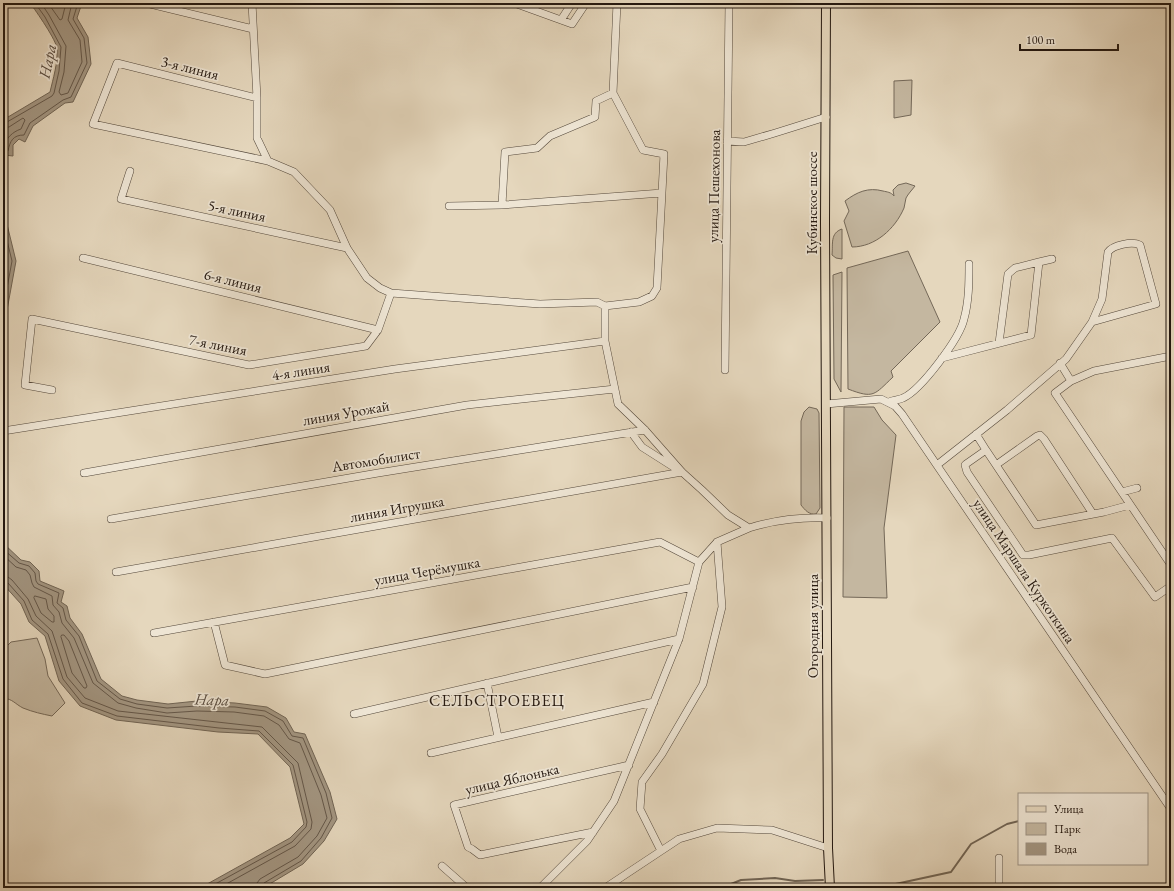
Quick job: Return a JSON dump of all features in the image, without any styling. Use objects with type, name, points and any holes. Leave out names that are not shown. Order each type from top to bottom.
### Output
[{"type":"main road","name":"Кубинское шоссе","points":[[826,3],[826,404]]},
{"type":"main road","name":"Огородная улица","points":[[826,404],[828,848],[830,888]]},
{"type":"street","points":[[146,3],[165,5],[253,29]]},
{"type":"street","points":[[252,3],[257,98],[257,138],[268,161],[294,172],[330,210],[347,248],[367,278],[380,288],[391,293],[540,304],[597,302],[605,306],[640,302],[652,296],[657,288],[664,154],[643,150],[613,94],[617,3]]},
{"type":"street","points":[[514,3],[572,24],[586,3]]},
{"type":"street","points":[[561,20],[572,3]]},
{"type":"street","name":"улица Пешехонова","points":[[725,370],[729,3]]},
{"type":"street","name":"3-я линия","points":[[257,98],[117,63],[93,124],[268,161]]},
{"type":"street","points":[[502,205],[505,152],[536,148],[550,136],[595,117],[596,101],[613,94]]},
{"type":"street","points":[[727,141],[744,142],[826,117]]},
{"type":"street","name":"5-я линия","points":[[130,171],[121,199],[347,248]]},
{"type":"street","points":[[449,206],[502,205],[662,193]]},
{"type":"street","points":[[937,465],[1007,410],[1066,358],[1092,322],[1102,299],[1108,252],[1110,249],[1132,243],[1140,245],[1156,304],[1092,322]]},
{"type":"street","name":"6-я линия","points":[[83,258],[378,330]]},
{"type":"street","points":[[999,343],[1008,274],[1015,268],[1052,259]]},
{"type":"street","points":[[942,358],[1031,335],[1039,262]]},
{"type":"street","points":[[826,404],[881,399],[888,402],[904,398],[912,392],[954,342],[964,319],[968,293],[969,264]]},
{"type":"street","name":"7-я линия","points":[[52,390],[25,385],[32,319],[249,365],[366,346],[378,330],[391,293]]},
{"type":"street","points":[[605,306],[605,341],[618,404],[645,430],[682,472],[728,515],[749,528]]},
{"type":"street","name":"4-я линия","points":[[3,432],[395,369],[605,341]]},
{"type":"street","points":[[1171,356],[1094,371],[1071,381],[1055,393],[1171,566]]},
{"type":"street","points":[[1060,363],[1071,381]]},
{"type":"street","name":"линия Урожай","points":[[84,474],[468,405],[614,389]]},
{"type":"street","name":"улица Маршала Куркоткина","points":[[888,402],[895,406],[902,414],[1171,810]]},
{"type":"street","name":"Автомобилист","points":[[111,518],[378,472],[645,430]]},
{"type":"street","points":[[631,432],[642,447],[682,472]]},
{"type":"street","points":[[976,434],[1036,525],[1130,505]]},
{"type":"street","points":[[996,465],[1040,435],[1093,514]]},
{"type":"street","points":[[986,450],[966,464],[965,466],[967,472],[1023,554],[1029,555],[1112,538],[1155,597],[1171,586]]},
{"type":"street","name":"линия Игрушка","points":[[116,572],[682,472]]},
{"type":"street","points":[[1122,492],[1137,488]]},
{"type":"street","points":[[540,888],[587,841],[614,801],[679,639],[699,562],[718,542],[749,528],[768,522],[789,519],[827,518]]},
{"type":"street","name":"улица Черёмушка","points":[[154,633],[660,542],[699,562]]},
{"type":"street","points":[[660,851],[640,809],[642,782],[662,754],[704,684],[722,607],[718,542]]},
{"type":"street","points":[[214,622],[225,665],[265,674],[693,587]]},
{"type":"street","points":[[354,714],[679,639]]},
{"type":"street","points":[[487,683],[498,737]]},
{"type":"street","points":[[431,753],[654,702]]},
{"type":"street","name":"улица Яблонька","points":[[593,832],[480,855],[472,848],[468,847],[454,805],[629,765]]},
{"type":"street","points":[[607,888],[680,839],[717,828],[772,830],[828,848]]},
{"type":"street","points":[[999,858],[999,888]]},
{"type":"street","points":[[442,866],[467,888]]},
{"type":"green space","points":[[912,80],[911,115],[894,118],[894,81]]},
{"type":"green space","points":[[906,183],[915,186],[906,198],[904,208],[900,216],[890,230],[869,244],[852,247],[844,221],[849,211],[845,201],[858,193],[868,190],[887,192],[894,196],[893,190],[898,185]]},
{"type":"green space","points":[[842,229],[842,259],[836,258],[832,255],[832,243],[836,233]]},
{"type":"green space","points":[[908,251],[940,322],[891,371],[893,377],[882,388],[873,394],[863,394],[848,389],[847,268]]},
{"type":"green space","points":[[842,272],[841,392],[834,379],[833,275]]},
{"type":"green space","points":[[809,407],[817,409],[819,413],[820,508],[816,514],[809,513],[801,505],[801,421],[804,412]]},
{"type":"green space","points":[[844,407],[874,407],[882,420],[896,435],[884,528],[887,598],[843,597]]},
{"type":"green space","points":[[37,638],[45,659],[48,676],[65,703],[52,716],[27,709],[3,698],[3,650],[11,642]]},
{"type":"water","points":[[30,3],[82,3],[77,18],[88,37],[91,64],[73,102],[65,103],[33,126],[25,142],[19,139],[13,145],[13,156],[4,155],[3,157],[3,120],[50,92],[56,65],[57,49],[54,40]]},
{"type":"water","points":[[3,208],[16,261],[3,325]]},
{"type":"water","points":[[3,543],[21,560],[30,562],[39,571],[40,581],[64,591],[61,602],[67,606],[70,618],[82,634],[101,679],[122,696],[137,700],[168,704],[197,701],[235,703],[267,707],[286,718],[294,732],[305,734],[330,792],[337,819],[324,841],[303,864],[263,888],[200,888],[290,838],[304,824],[290,767],[258,734],[218,732],[116,720],[80,706],[59,681],[45,636],[29,622],[21,604],[3,584]]},
{"type":"waterway","points":[[877,888],[951,872],[971,844],[1007,824],[1018,821]]},
{"type":"waterway","points":[[721,888],[741,880],[775,878],[795,881],[823,880]]},
{"type":"district","name":"СЕЛЬСТРОЕВЕЦ","points":[[497,700]]},
{"type":"water label","name":"Нара","points":[[47,61]]},
{"type":"water label","name":"Нара","points":[[212,699]]}]
